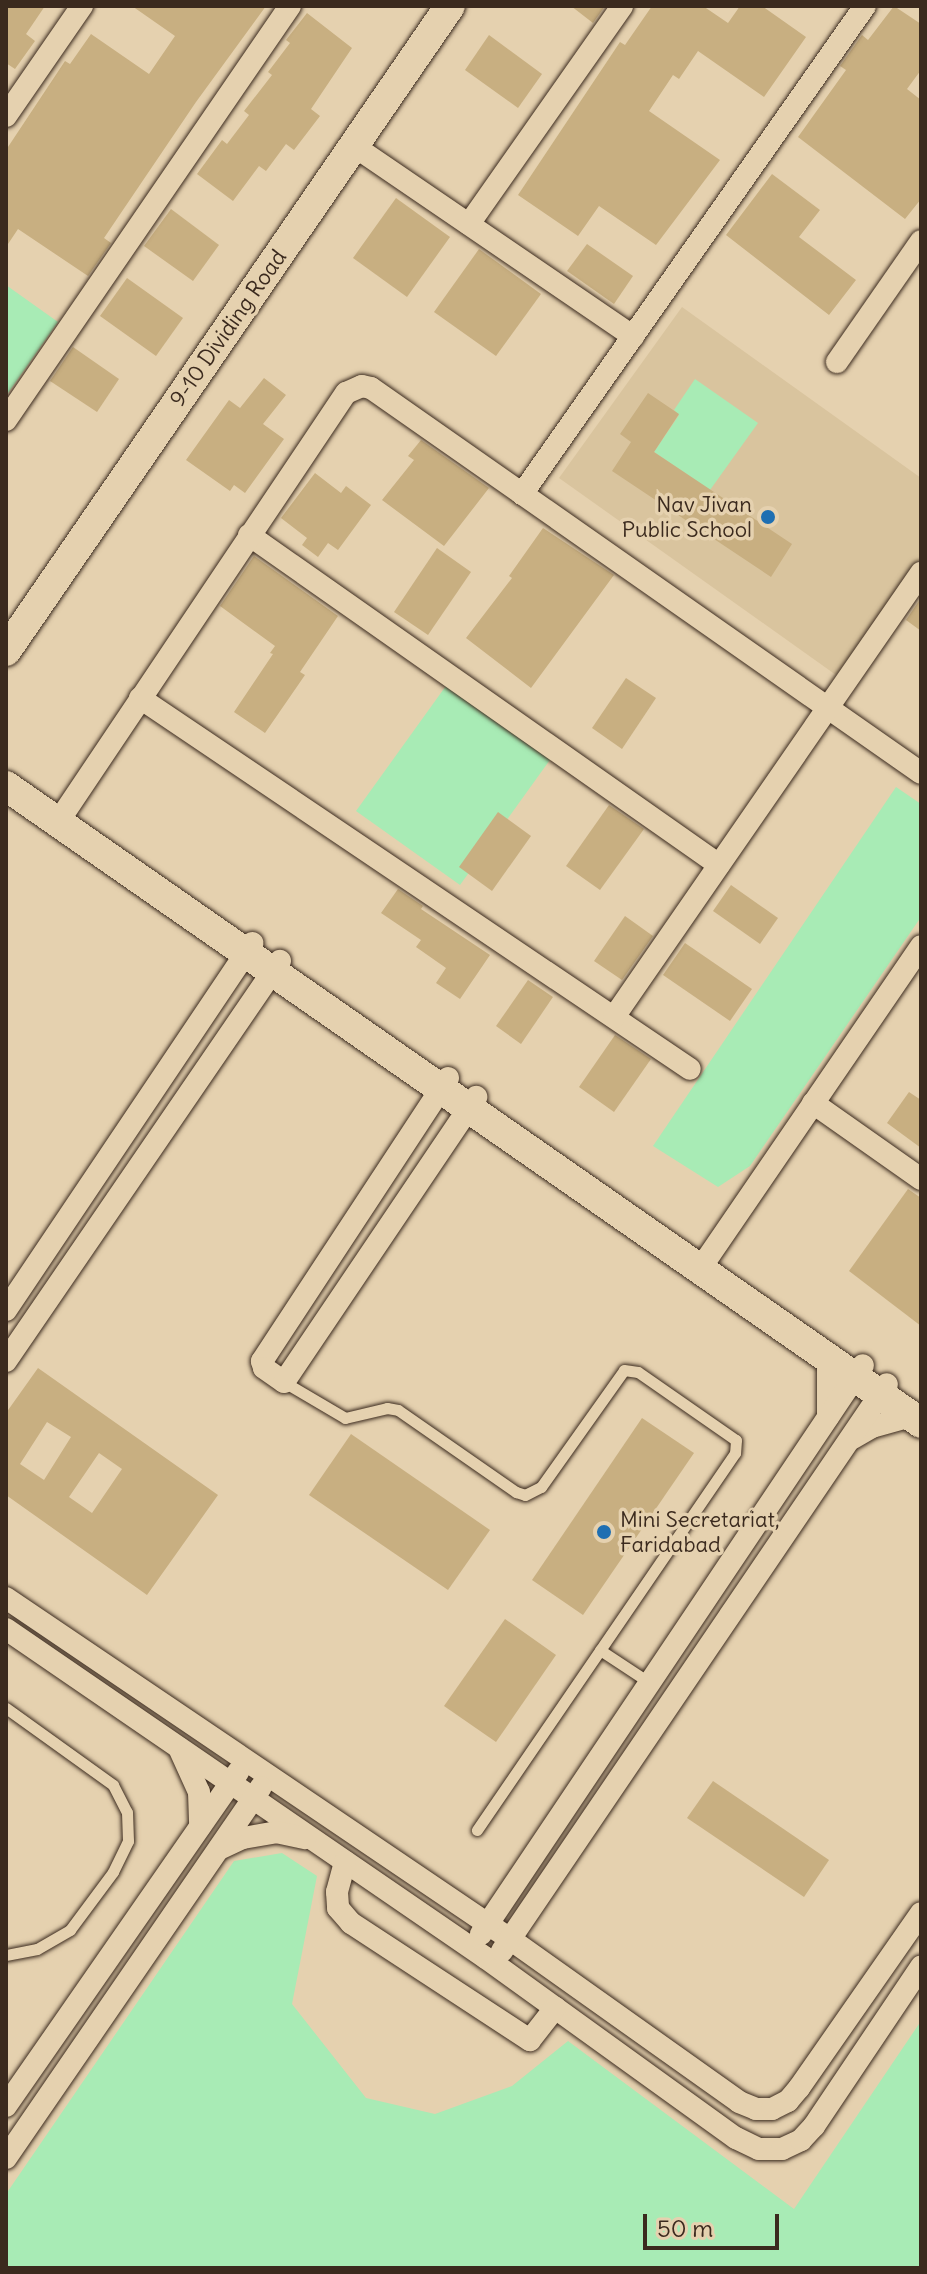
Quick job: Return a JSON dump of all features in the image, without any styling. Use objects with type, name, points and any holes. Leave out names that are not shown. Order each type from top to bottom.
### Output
[{"type":"street","points":[[6,116],[82,6]]},
{"type":"street","points":[[6,420],[290,6]]},
{"type":"street","name":"9-10 Dividing Road","points":[[6,651],[450,6]]},
{"type":"street","points":[[469,224],[622,6]]},
{"type":"street","points":[[522,494],[865,6]]},
{"type":"street","points":[[354,146],[633,336]]},
{"type":"street","points":[[837,362],[921,241]]},
{"type":"street","points":[[61,817],[346,393],[362,386],[371,388],[921,773]]},
{"type":"street","points":[[249,535],[719,865]]},
{"type":"street","points":[[614,1017],[921,573]]},
{"type":"street","points":[[140,698],[690,1069]]},
{"type":"street","points":[[6,771],[61,817]]},
{"type":"street","points":[[6,786],[61,817],[250,947],[918,1415]]},
{"type":"street","points":[[704,1263],[921,946]]},
{"type":"street","points":[[6,1310],[250,947]]},
{"type":"street","points":[[6,1361],[277,966]]},
{"type":"street","points":[[445,1083],[262,1361],[264,1368],[284,1382],[473,1102]]},
{"type":"street","points":[[813,1103],[921,1179]]},
{"type":"street","points":[[704,1263],[828,1358],[859,1371]]},
{"type":"street","points":[[828,1358],[828,1418]]},
{"type":"street","points":[[470,1947],[859,1371]]},
{"type":"street","points":[[493,1963],[884,1389]]},
{"type":"street","points":[[849,1440],[872,1427],[918,1415]]},
{"type":"street","points":[[6,1598],[510,1939],[739,2102],[756,2109],[772,2109],[788,2101],[799,2088],[921,1913]]},
{"type":"street","points":[[6,1629],[493,1963],[736,2138],[759,2149],[782,2149],[801,2140],[814,2126],[921,1967]]},
{"type":"street","points":[[178,1746],[199,1792],[200,1826]]},
{"type":"street","points":[[10,2093],[246,1761]]},
{"type":"street","points":[[6,2158],[269,1777]]},
{"type":"street","points":[[219,1849],[243,1838],[276,1832],[314,1840]]},
{"type":"street","points":[[345,1862],[337,1892],[338,1908],[351,1923],[530,2040],[555,2008]]},
{"type":"lane","points":[[284,1382],[345,1418],[387,1408],[398,1410],[516,1492],[525,1495],[541,1487],[624,1370],[638,1372],[736,1440],[735,1453],[477,1830]]},
{"type":"lane","points":[[600,1650],[650,1683]]},
{"type":"lane","points":[[6,1708],[113,1785],[127,1812],[128,1841],[113,1872],[70,1930],[37,1949],[6,1955]]},
{"type":"shaded area","name":"Nav Jivan Public School","points":[[682,307],[921,478],[921,557],[836,675],[559,478]]},
{"type":"green space","points":[[6,285],[58,322],[6,396]]},
{"type":"green space","points":[[695,379],[758,423],[710,490],[654,452],[679,415],[674,410]]},
{"type":"green space","points":[[448,683],[552,757],[460,885],[356,811]]},
{"type":"green space","points":[[896,787],[921,804],[921,917],[750,1166],[718,1187],[653,1146]]},
{"type":"green space","points":[[282,1853],[317,1876],[292,2004],[366,2098],[435,2114],[512,2086],[568,2041],[794,2209],[921,2021],[921,2268],[6,2268],[6,2194],[234,1861]]},
{"type":"building","points":[[6,6],[45,6],[26,34],[35,41],[15,69],[6,63]]},
{"type":"building","points":[[132,6],[266,6],[196,102],[104,238],[111,243],[88,276],[18,229],[6,247],[6,150],[65,61],[70,64],[91,34],[149,74],[175,36]]},
{"type":"building","points":[[571,6],[605,6],[593,23]]},
{"type":"building","points":[[652,6],[703,6],[728,23],[740,6],[762,6],[806,37],[764,97],[698,51],[679,79],[673,75],[649,111],[720,160],[656,245],[599,206],[578,236],[518,195],[620,42],[625,45]]},
{"type":"building","points":[[894,6],[921,24],[921,70],[907,89],[921,100],[921,199],[905,219],[798,137],[846,70],[840,66],[862,35],[868,40]]},
{"type":"building","points":[[307,13],[352,48],[311,109],[320,116],[294,150],[286,144],[266,171],[259,166],[233,201],[197,174],[222,140],[227,144],[249,115],[244,111],[272,75],[268,72],[290,43],[286,40]]},
{"type":"building","points":[[489,35],[542,74],[518,108],[465,70]]},
{"type":"building","points":[[772,174],[820,210],[799,237],[856,280],[829,315],[726,235]]},
{"type":"building","points":[[396,198],[450,237],[407,297],[353,258]]},
{"type":"building","points":[[171,209],[219,245],[193,281],[144,246]]},
{"type":"building","points":[[587,244],[633,276],[614,304],[567,271]]},
{"type":"building","points":[[479,249],[541,294],[496,356],[434,312]]},
{"type":"building","points":[[127,278],[183,318],[156,356],[100,316]]},
{"type":"building","points":[[73,347],[119,379],[97,412],[50,381]]},
{"type":"building","points":[[264,378],[286,395],[263,424],[284,439],[245,493],[234,485],[230,491],[186,460],[229,400],[240,408]]},
{"type":"building","points":[[648,393],[679,414],[654,452],[792,544],[771,577],[612,471],[631,442],[620,434]]},
{"type":"building","points":[[421,440],[489,488],[444,546],[382,500],[414,460],[408,456]]},
{"type":"building","points":[[315,473],[341,493],[346,486],[371,505],[338,550],[328,543],[318,557],[302,545],[307,538],[281,518]]},
{"type":"building","points":[[543,528],[614,575],[531,688],[466,638],[512,578],[509,576]]},
{"type":"building","points":[[437,548],[471,572],[428,635],[394,612]]},
{"type":"building","points":[[254,556],[338,616],[300,672],[305,675],[265,733],[234,712],[273,654],[270,653],[275,646],[220,606]]},
{"type":"building","points":[[921,598],[921,631],[906,620]]},
{"type":"building","points":[[626,678],[656,698],[622,749],[592,728]]},
{"type":"building","points":[[609,805],[644,829],[600,890],[566,866]]},
{"type":"building","points":[[498,812],[531,836],[492,891],[459,867]]},
{"type":"building","points":[[731,885],[778,918],[760,944],[713,911]]},
{"type":"building","points":[[398,889],[423,906],[421,909],[490,955],[460,999],[436,983],[446,968],[416,947],[421,940],[381,913]]},
{"type":"building","points":[[625,916],[653,936],[622,980],[594,961]]},
{"type":"building","points":[[685,943],[752,989],[730,1021],[663,975]]},
{"type":"building","points":[[528,980],[553,997],[521,1044],[496,1026]]},
{"type":"building","points":[[615,1035],[651,1059],[614,1112],[579,1087]]},
{"type":"building","points":[[909,1092],[921,1100],[921,1148],[887,1123]]},
{"type":"building","points":[[908,1189],[921,1198],[921,1326],[849,1271]]},
{"type":"building","points":[[38,1368],[218,1495],[147,1595],[6,1495],[6,1413]],"holes":[[[47,1422],[71,1437],[44,1480],[20,1464]],[[99,1453],[122,1469],[92,1513],[69,1497]]]},
{"type":"building","points":[[642,1418],[694,1453],[583,1615],[532,1580]]},
{"type":"building","points":[[351,1434],[490,1530],[448,1590],[309,1495]]},
{"type":"building","points":[[505,1619],[556,1655],[496,1742],[444,1706]]},
{"type":"building","points":[[713,1781],[829,1860],[804,1897],[687,1818]]},
{"type":"place","name":"Nav Jivan Public School","points":[[768,517]]},
{"type":"place","name":"Mini Secretariat, Faridabad","points":[[604,1532]]}]
